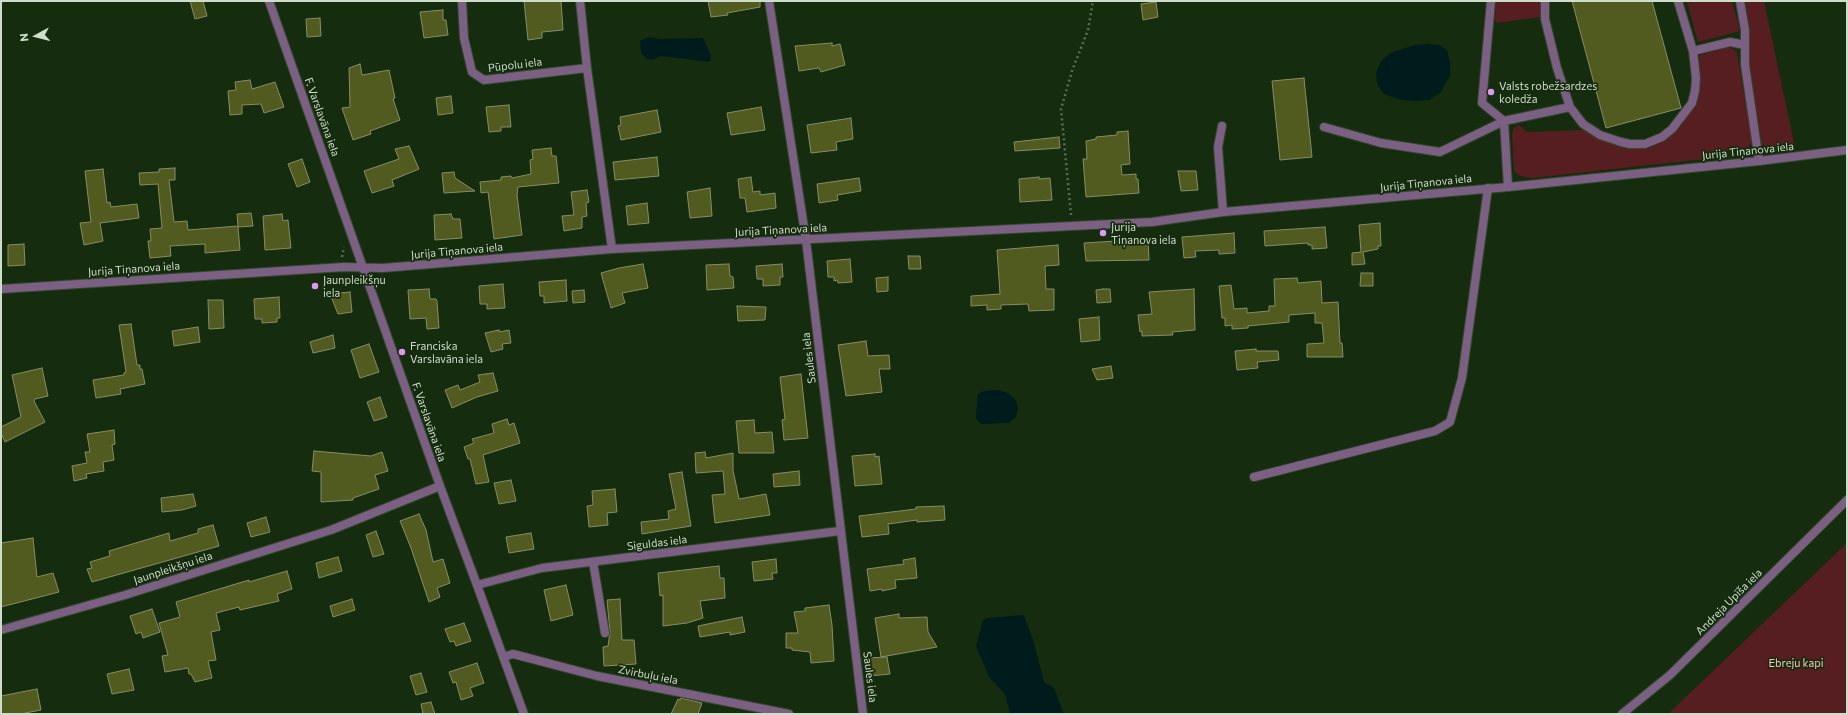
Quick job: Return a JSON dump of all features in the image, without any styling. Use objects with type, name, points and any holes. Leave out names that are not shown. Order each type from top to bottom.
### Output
[{"type":"street","name":"F. Varslavāna iela","points":[[269,1],[440,486],[524,714]]},
{"type":"street","name":"Pūpolu iela","points":[[462,1],[464,38],[472,72],[484,80],[587,68]]},
{"type":"street","points":[[580,1],[587,68],[612,249]]},
{"type":"street","name":"Saules iela","points":[[769,1],[806,240],[863,714]]},
{"type":"street","points":[[1491,1],[1482,103],[1504,121],[1508,187]]},
{"type":"street","points":[[1545,1],[1545,19],[1557,68],[1570,106],[1583,124],[1600,135],[1630,144],[1652,142],[1672,129],[1692,103],[1696,78],[1693,51],[1678,1]]},
{"type":"street","points":[[1740,1],[1745,30],[1745,65],[1759,161]]},
{"type":"street","points":[[1693,51],[1730,42],[1744,44]]},
{"type":"street","points":[[1324,127],[1380,143],[1440,152],[1504,121],[1570,106]]},
{"type":"street","points":[[1222,126],[1218,147],[1222,212]]},
{"type":"street","name":"Jurija Tiņanova iela","points":[[1,289],[363,267],[383,268],[612,249],[1152,222],[1222,212],[1508,187],[1759,161],[1847,150]]},
{"type":"street","points":[[1254,477],[1436,431],[1450,422],[1462,378],[1488,188]]},
{"type":"street","name":"Jaunpleikšņu iela","points":[[1,630],[125,595],[331,530],[440,486]]},
{"type":"street","name":"Andreja Upīša iela","points":[[1622,714],[1670,675],[1847,500]]},
{"type":"street","name":"Siguldas iela","points":[[477,585],[542,568],[840,531]]},
{"type":"street","points":[[593,562],[605,633]]},
{"type":"street","name":"Zvirbuļu iela","points":[[503,657],[513,654],[597,676],[789,714]]},
{"type":"path","points":[[1073,226],[1061,109],[1072,70],[1088,30],[1093,1]]},
{"type":"green space","points":[[1496,1],[1540,1],[1540,17],[1497,23],[1495,21]]},
{"type":"green space","points":[[1687,1],[1732,1],[1740,31],[1698,42]]},
{"type":"green space","points":[[1743,1],[1764,1],[1795,148],[1772,151],[1766,148],[1761,142],[1749,67],[1750,30]]},
{"type":"green space","points":[[1728,47],[1735,50],[1737,53],[1752,141],[1748,148],[1730,151],[1713,158],[1532,178],[1521,176],[1514,171],[1512,135],[1513,129],[1519,125],[1527,132],[1584,130],[1600,139],[1637,149],[1649,148],[1662,142],[1681,126],[1696,103],[1700,87],[1698,58],[1700,55]]},
{"type":"green space","name":"Ebreju kapi","points":[[1847,543],[1847,714],[1668,714]]},
{"type":"water","points":[[649,37],[660,39],[703,38],[711,56],[710,62],[661,56],[652,60],[647,59],[641,53],[640,41]]},
{"type":"water","points":[[1415,45],[1439,45],[1447,50],[1450,63],[1450,76],[1440,93],[1429,100],[1416,101],[1401,100],[1384,94],[1377,84],[1376,73],[1381,61],[1389,54],[1402,49]]},
{"type":"water","points":[[997,390],[1008,393],[1015,399],[1018,408],[1016,417],[1009,423],[981,424],[976,419],[978,394],[984,391]]},
{"type":"water","points":[[1024,615],[1034,643],[1044,682],[1054,688],[1064,714],[1010,714],[1005,694],[989,677],[976,646],[983,620],[988,618]]},
{"type":"building","points":[[190,1],[203,1],[207,16],[195,19]]},
{"type":"building","points":[[524,1],[561,1],[563,30],[542,32],[542,38],[528,40]]},
{"type":"building","points":[[708,1],[760,1],[760,7],[727,13],[728,15],[711,17]]},
{"type":"building","points":[[1572,1],[1652,1],[1681,108],[1606,128]]},
{"type":"building","points":[[1156,2],[1158,17],[1143,20],[1141,4]]},
{"type":"building","points":[[443,10],[443,20],[446,20],[448,35],[424,38],[420,12]]},
{"type":"building","points":[[320,18],[321,36],[307,37],[306,19]]},
{"type":"building","points":[[832,43],[832,46],[840,44],[845,65],[821,72],[819,68],[799,71],[795,46]]},
{"type":"building","points":[[360,64],[362,75],[389,70],[395,98],[393,99],[400,120],[370,131],[371,134],[353,140],[342,108],[350,107],[349,68]]},
{"type":"building","points":[[1304,78],[1312,157],[1280,160],[1272,81]]},
{"type":"building","points":[[250,80],[252,89],[275,82],[284,107],[264,113],[261,104],[242,105],[242,114],[230,115],[228,91],[236,90],[235,82]]},
{"type":"building","points":[[451,96],[453,113],[438,115],[436,98]]},
{"type":"building","points":[[509,105],[511,127],[501,127],[501,131],[489,132],[486,107]]},
{"type":"building","points":[[761,107],[765,130],[731,135],[727,113]]},
{"type":"building","points":[[657,110],[661,132],[621,140],[618,126],[621,125],[620,117]]},
{"type":"building","points":[[851,118],[853,139],[836,142],[837,150],[811,153],[807,125]]},
{"type":"building","points":[[1128,131],[1130,164],[1121,165],[1122,175],[1136,174],[1139,193],[1086,197],[1083,159],[1087,159],[1086,141],[1096,139],[1096,137],[1117,135],[1117,132]]},
{"type":"building","points":[[1059,137],[1060,148],[1015,151],[1014,142]]},
{"type":"building","points":[[409,146],[419,169],[392,180],[394,186],[372,193],[364,171],[399,159],[395,149]]},
{"type":"building","points":[[551,148],[552,156],[556,156],[559,183],[518,187],[517,195],[522,235],[494,239],[488,192],[481,193],[480,182],[501,180],[501,177],[511,176],[512,178],[531,174],[530,160],[533,159],[532,150]]},
{"type":"building","points":[[657,157],[659,176],[615,180],[613,162]]},
{"type":"building","points":[[302,159],[310,182],[297,187],[288,164]]},
{"type":"building","points":[[175,168],[175,180],[169,180],[174,222],[187,221],[188,230],[238,226],[237,214],[251,213],[253,226],[238,227],[240,250],[205,253],[205,244],[170,246],[171,256],[150,258],[148,241],[151,241],[150,229],[162,228],[158,184],[140,185],[139,173],[159,172],[159,169]]},
{"type":"building","points":[[103,169],[107,203],[110,202],[111,207],[137,204],[139,218],[100,223],[103,241],[84,245],[80,223],[91,222],[85,171]]},
{"type":"building","points":[[1178,171],[1196,171],[1198,190],[1181,191]]},
{"type":"building","points":[[454,172],[455,178],[475,191],[444,193],[442,173]]},
{"type":"building","points":[[751,177],[753,192],[760,191],[760,195],[775,193],[776,208],[747,212],[745,198],[740,198],[738,179]]},
{"type":"building","points":[[1039,177],[1039,179],[1050,178],[1052,200],[1020,202],[1019,179]]},
{"type":"building","points":[[859,178],[861,191],[837,195],[838,200],[819,203],[817,184]]},
{"type":"building","points":[[710,188],[712,216],[690,218],[687,192]]},
{"type":"building","points":[[587,190],[589,202],[586,203],[587,216],[582,217],[582,228],[564,231],[562,216],[574,215],[571,192]]},
{"type":"building","points":[[647,203],[649,223],[628,225],[626,206]]},
{"type":"building","points":[[282,214],[283,221],[288,220],[291,248],[265,250],[263,216]]},
{"type":"building","points":[[451,214],[453,219],[460,219],[462,238],[435,240],[434,215]]},
{"type":"building","points":[[1380,223],[1381,246],[1378,246],[1378,249],[1363,252],[1365,264],[1352,265],[1352,253],[1361,252],[1359,225]]},
{"type":"building","points":[[1325,227],[1327,248],[1312,249],[1312,245],[1308,245],[1308,243],[1265,246],[1264,231]]},
{"type":"building","points":[[1234,233],[1235,253],[1219,254],[1219,250],[1195,251],[1196,257],[1184,258],[1182,237]]},
{"type":"building","points":[[1148,239],[1149,260],[1086,261],[1084,243]]},
{"type":"building","points":[[24,244],[25,265],[8,266],[8,245]]},
{"type":"building","points":[[1058,245],[1059,265],[1045,266],[1046,289],[1054,289],[1054,310],[1029,311],[1028,304],[1001,305],[1001,309],[987,310],[987,305],[971,306],[971,296],[1000,294],[997,250]]},
{"type":"building","points":[[908,256],[920,256],[921,269],[909,269]]},
{"type":"building","points":[[850,259],[852,282],[838,283],[837,280],[834,281],[834,277],[828,277],[827,261]]},
{"type":"building","points":[[643,264],[648,288],[622,293],[625,303],[611,308],[601,273]]},
{"type":"building","points":[[729,264],[730,276],[733,277],[734,288],[707,290],[706,265]]},
{"type":"building","points":[[782,264],[783,277],[780,277],[780,285],[763,286],[763,279],[757,279],[756,266]]},
{"type":"building","points":[[1361,273],[1373,273],[1373,286],[1360,286]]},
{"type":"building","points":[[888,277],[888,291],[877,292],[876,278]]},
{"type":"building","points":[[1297,278],[1298,283],[1321,281],[1322,303],[1338,302],[1340,343],[1342,343],[1343,357],[1307,357],[1307,344],[1324,343],[1322,323],[1315,323],[1315,313],[1289,315],[1289,322],[1248,326],[1248,328],[1232,329],[1232,325],[1225,326],[1225,318],[1222,318],[1219,286],[1231,285],[1234,309],[1247,308],[1247,313],[1269,311],[1269,306],[1275,306],[1274,279]]},
{"type":"building","points":[[566,280],[567,301],[544,303],[544,296],[540,296],[539,282]]},
{"type":"building","points":[[503,284],[505,308],[487,309],[487,304],[480,304],[479,286]]},
{"type":"building","points":[[429,289],[430,299],[436,299],[437,301],[439,328],[427,329],[426,318],[410,319],[408,290]]},
{"type":"building","points":[[1110,289],[1111,302],[1097,303],[1096,290]]},
{"type":"building","points":[[1194,289],[1195,330],[1172,332],[1173,335],[1142,336],[1142,331],[1140,332],[1138,315],[1152,314],[1149,292]]},
{"type":"building","points":[[584,290],[585,302],[573,303],[572,291]]},
{"type":"building","points":[[350,292],[352,312],[338,314],[330,294]]},
{"type":"building","points":[[279,297],[280,318],[277,318],[277,322],[262,323],[262,319],[255,319],[254,299]]},
{"type":"building","points":[[208,300],[223,300],[224,328],[209,329]]},
{"type":"building","points":[[737,306],[766,307],[765,320],[738,321]]},
{"type":"building","points":[[1099,317],[1100,340],[1081,342],[1079,319]]},
{"type":"building","points":[[131,324],[137,365],[140,365],[140,369],[142,369],[145,384],[120,389],[121,394],[96,398],[93,380],[124,375],[126,372],[119,325]]},
{"type":"building","points":[[198,327],[200,342],[174,346],[172,331]]},
{"type":"building","points":[[499,330],[499,332],[509,330],[511,343],[502,344],[503,349],[491,352],[485,333]]},
{"type":"building","points":[[333,335],[335,348],[313,353],[310,342]]},
{"type":"building","points":[[866,341],[868,356],[889,355],[890,369],[879,369],[882,392],[846,396],[838,345]]},
{"type":"building","points":[[369,344],[379,372],[360,378],[351,350]]},
{"type":"building","points":[[1256,349],[1256,351],[1278,351],[1279,360],[1257,362],[1258,368],[1237,370],[1235,351]]},
{"type":"building","points":[[1111,366],[1113,378],[1097,380],[1092,369]]},
{"type":"building","points":[[42,368],[48,396],[35,399],[34,401],[45,422],[5,442],[1,433],[1,427],[21,417],[12,375]]},
{"type":"building","points":[[493,373],[498,391],[477,397],[452,408],[445,390],[458,385],[460,390],[480,382],[478,375]]},
{"type":"building","points":[[801,374],[808,438],[784,440],[782,420],[785,419],[780,377]]},
{"type":"building","points":[[380,397],[387,417],[374,421],[367,402]]},
{"type":"building","points":[[507,419],[509,425],[514,423],[520,443],[483,455],[489,482],[476,484],[470,459],[468,459],[464,447],[474,443],[472,439],[494,433],[492,424]]},
{"type":"building","points":[[754,420],[755,433],[772,432],[774,453],[739,453],[736,421]]},
{"type":"building","points":[[114,430],[115,444],[112,445],[114,460],[103,462],[104,471],[86,474],[87,478],[74,481],[72,466],[87,463],[85,452],[90,452],[87,434]]},
{"type":"building","points":[[314,451],[371,456],[382,452],[388,471],[375,475],[379,489],[353,498],[353,500],[321,502],[321,472],[312,471]]},
{"type":"building","points":[[705,452],[706,458],[733,453],[733,470],[739,499],[766,494],[770,515],[715,523],[712,495],[725,494],[723,471],[696,473],[695,453]]},
{"type":"building","points":[[875,454],[875,457],[879,456],[882,484],[855,486],[852,456]]},
{"type":"building","points":[[799,471],[800,485],[774,487],[773,474]]},
{"type":"building","points":[[682,472],[691,526],[642,534],[641,522],[669,519],[668,511],[676,509],[669,474]]},
{"type":"building","points":[[511,480],[516,501],[499,504],[494,483]]},
{"type":"building","points":[[615,489],[617,512],[607,513],[608,525],[589,527],[587,506],[593,505],[592,491]]},
{"type":"building","points":[[193,494],[196,506],[182,510],[162,512],[161,498]]},
{"type":"building","points":[[944,506],[945,520],[917,522],[917,520],[888,524],[889,534],[862,537],[859,516],[916,509],[916,507]]},
{"type":"building","points":[[419,514],[426,530],[433,562],[443,559],[450,583],[437,588],[440,597],[429,602],[411,548],[400,521]]},
{"type":"building","points":[[266,517],[270,532],[251,537],[247,523]]},
{"type":"building","points":[[213,525],[219,546],[92,582],[87,569],[92,568],[90,562],[110,556],[109,551],[169,533],[170,541],[198,533],[198,529]]},
{"type":"building","points":[[376,531],[384,554],[373,557],[366,535]]},
{"type":"building","points":[[531,533],[534,549],[509,553],[506,537]]},
{"type":"building","points":[[33,538],[37,577],[53,573],[59,592],[1,607],[1,543]]},
{"type":"building","points":[[338,557],[342,571],[319,578],[316,563]]},
{"type":"building","points":[[915,558],[917,578],[895,580],[896,588],[882,591],[882,589],[870,591],[867,569],[904,564],[903,560]]},
{"type":"building","points":[[776,559],[777,573],[772,573],[773,579],[754,581],[752,562]]},
{"type":"building","points":[[719,566],[720,578],[724,578],[725,598],[700,601],[703,618],[687,623],[663,626],[663,595],[660,596],[658,573]]},
{"type":"building","points":[[287,571],[292,589],[277,594],[279,601],[240,610],[239,607],[216,613],[220,630],[211,632],[216,660],[208,661],[212,678],[195,682],[191,674],[189,674],[188,668],[165,672],[162,656],[168,655],[159,623],[180,617],[176,602],[249,580],[249,582]]},
{"type":"building","points":[[566,585],[573,615],[551,621],[544,590]]},
{"type":"building","points":[[352,599],[355,610],[333,617],[330,606]]},
{"type":"building","points":[[620,599],[622,640],[634,640],[636,664],[604,666],[603,647],[608,646],[610,632],[607,600]]},
{"type":"building","points":[[829,605],[832,625],[834,661],[811,663],[810,652],[786,648],[786,633],[798,633],[794,612],[805,611],[805,608]]},
{"type":"building","points":[[152,609],[160,632],[143,638],[141,632],[136,634],[130,616]]},
{"type":"building","points":[[899,614],[899,618],[927,617],[928,632],[937,647],[881,657],[875,618]]},
{"type":"building","points":[[742,617],[745,632],[730,635],[730,632],[700,637],[698,626]]},
{"type":"building","points":[[464,623],[471,641],[456,646],[454,641],[450,642],[445,629]]},
{"type":"building","points":[[887,657],[890,674],[869,676],[868,658]]},
{"type":"building","points":[[477,663],[484,683],[470,688],[473,696],[461,700],[456,682],[453,683],[449,672]]},
{"type":"building","points":[[129,669],[134,690],[112,694],[107,674]]},
{"type":"building","points":[[421,673],[427,692],[416,695],[410,676]]},
{"type":"building","points":[[37,689],[41,710],[20,714],[1,714],[1,696]]},
{"type":"building","points":[[681,698],[702,703],[698,714],[671,714],[678,699],[680,700]]},
{"type":"building","points":[[431,702],[435,714],[423,714],[421,704]]},
{"type":"place","name":"Valsts robežsardzes koledža","points":[[1491,92]]},
{"type":"place","name":"Jurija Tiņanova iela","points":[[1103,233]]},
{"type":"place","name":"Jaunpleikšņu iela","points":[[315,286]]},
{"type":"place","name":"Franciska Varslavāna iela","points":[[402,352]]}]
